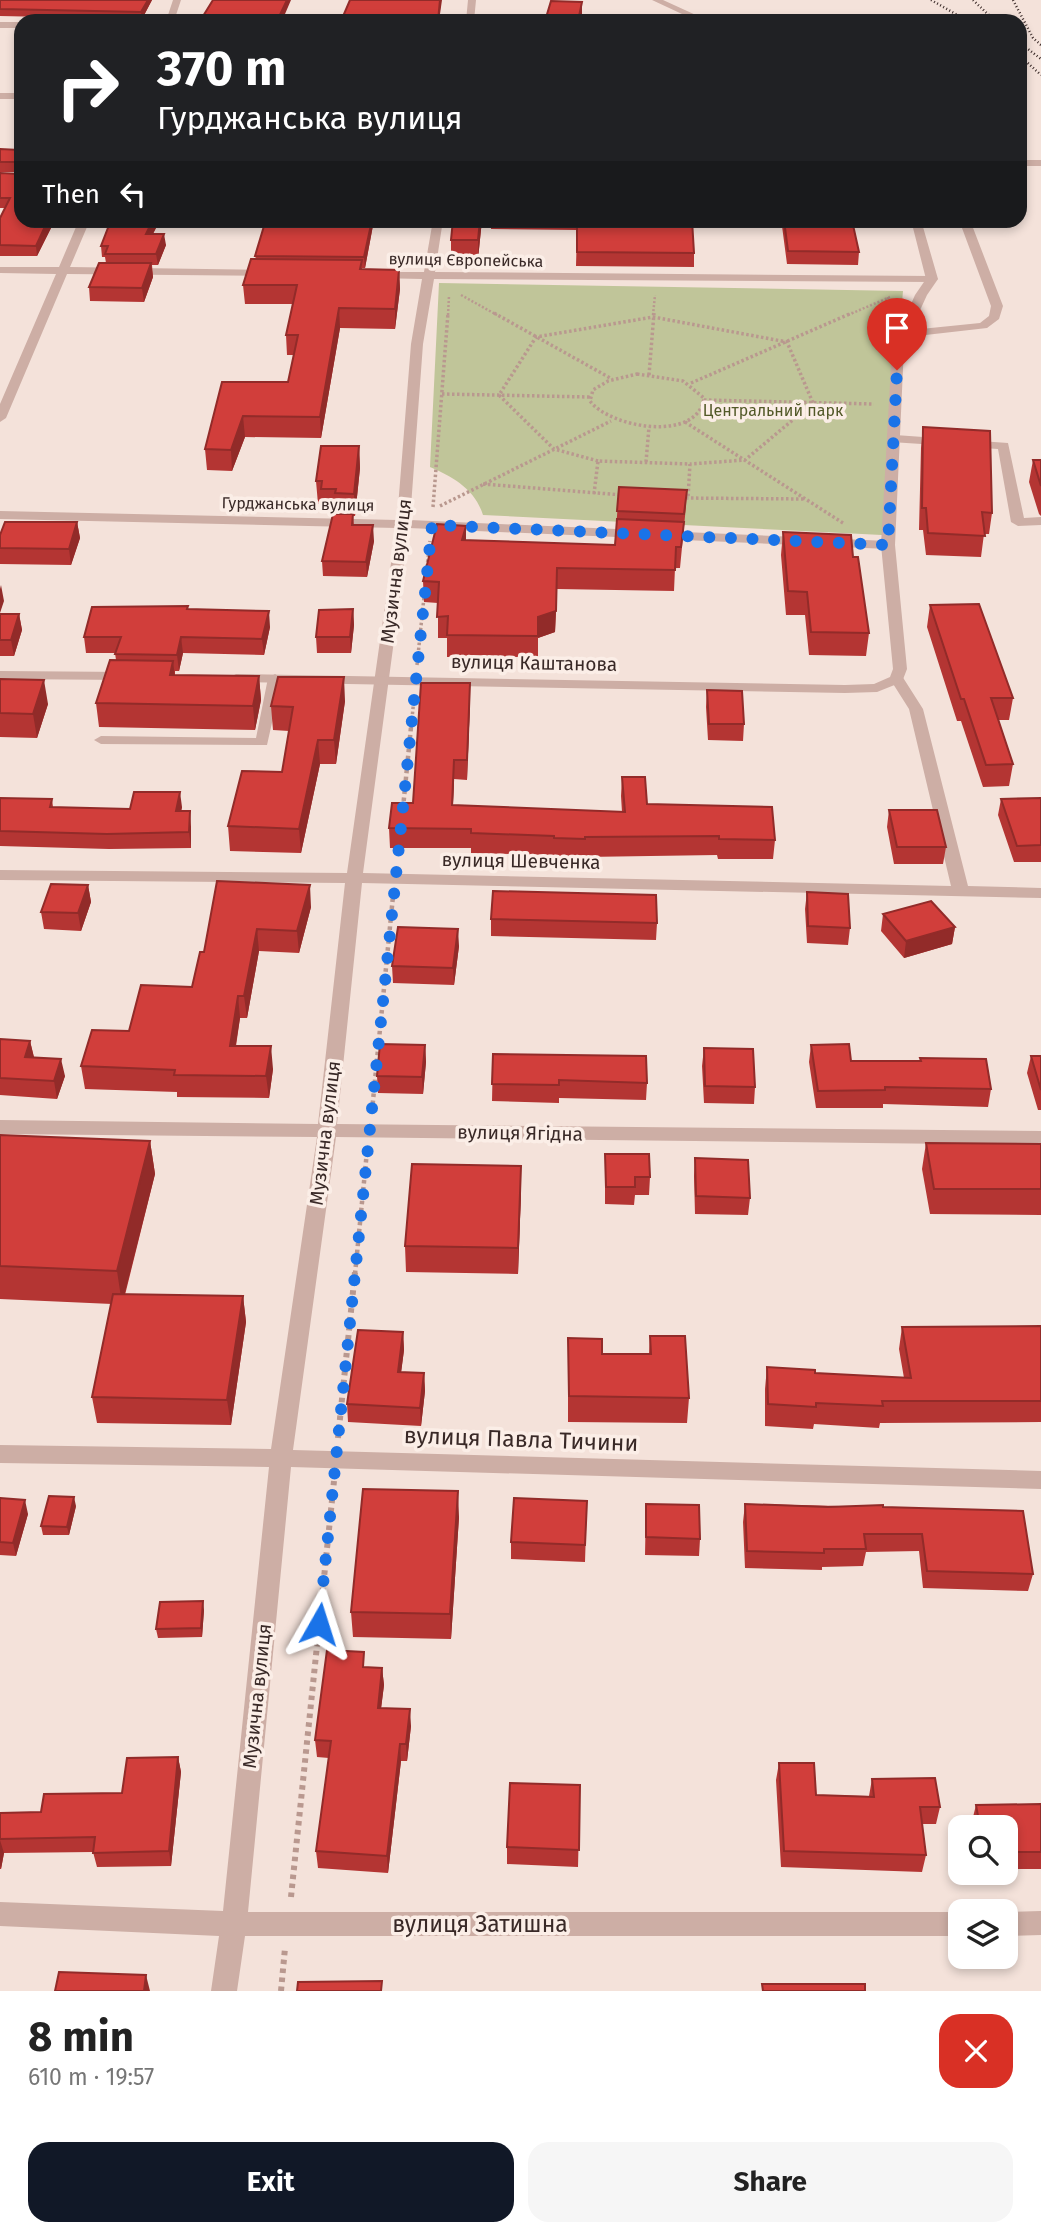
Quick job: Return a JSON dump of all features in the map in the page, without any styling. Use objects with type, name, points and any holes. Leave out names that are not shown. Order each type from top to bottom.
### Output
[{"type":"street","points":[[656,0],[689,14]]},
{"type":"street","points":[[0,418],[83,228]]},
{"type":"street","name":"Музична вулиця","points":[[224,1991],[234,1924],[281,1458],[327,1131],[354,878],[404,516],[417,344],[436,228]]},
{"type":"street","points":[[918,228],[932,279],[921,295],[898,347],[888,545],[899,674],[916,709],[961,892]]},
{"type":"street","points":[[905,334],[983,326],[995,317],[997,306],[967,228]]},
{"type":"street","points":[[0,270],[288,274]]},
{"type":"street","name":"вулиця Європейська","points":[[358,275],[932,279]]},
{"type":"street","points":[[895,439],[1004,446],[1018,522],[1041,521]]},
{"type":"street","name":"Гурджанська вулиця","points":[[0,515],[404,516],[432,525],[888,545]]},
{"type":"street","name":"вулиця Каштанова","points":[[220,677],[845,689],[877,688],[899,674]]},
{"type":"street","points":[[0,675],[138,676]]},
{"type":"street","name":"вулиця Шевченка","points":[[0,874],[354,878],[1041,894]]},
{"type":"street","name":"вулиця Ягідна","points":[[0,1127],[1041,1138]]},
{"type":"street","name":"вулиця Павла Тичини","points":[[0,1454],[281,1458],[1041,1480]]},
{"type":"street","name":"вулиця Затишна","points":[[0,1914],[234,1924],[948,1924]]},
{"type":"street","points":[[1018,1924],[1041,1923]]},
{"type":"lane","points":[[101,740],[262,742],[275,678]]},
{"type":"path","points":[[427,276],[613,379]]},
{"type":"path","points":[[427,569],[449,288]]},
{"type":"path","points":[[649,375],[655,292]]},
{"type":"path","points":[[877,297],[890,297]]},
{"type":"path","points":[[888,324],[890,297]]},
{"type":"path","points":[[691,383],[704,400],[704,407],[685,422],[649,427],[612,421],[598,414],[591,406],[590,397],[595,388],[613,379],[649,375],[691,383],[890,297]]},
{"type":"path","points":[[499,395],[536,337],[653,317],[787,342]]},
{"type":"path","points":[[787,342],[813,402]]},
{"type":"path","points":[[442,394],[590,397]]},
{"type":"path","points":[[499,395],[554,449],[598,461],[690,464],[745,460],[813,402]]},
{"type":"path","points":[[704,400],[882,404]]},
{"type":"path","points":[[404,516],[433,509],[612,421]]},
{"type":"path","points":[[685,422],[849,527],[835,526]]},
{"type":"path","points":[[646,462],[649,427]]},
{"type":"path","points":[[594,494],[598,461]]},
{"type":"path","points":[[688,498],[690,464]]},
{"type":"path","points":[[484,484],[635,496]]},
{"type":"path","points":[[675,497],[806,499]]},
{"type":"path","points":[[433,509],[447,510]]},
{"type":"path","points":[[402,813],[426,583]]},
{"type":"path","points":[[281,1991],[395,879]]},
{"type":"green space","name":"Центральний парк","points":[[439,283],[903,291],[882,535],[483,515],[469,491],[430,467]]},
{"type":"building","points":[[0,0],[148,0],[141,12],[0,9]]},
{"type":"building","points":[[213,0],[287,0],[280,14],[204,14]]},
{"type":"building","points":[[350,0],[440,0],[439,14],[344,14]]},
{"type":"building","points":[[551,1],[582,2],[579,14],[547,14]]},
{"type":"building","points":[[0,149],[14,150],[14,162],[0,162]]},
{"type":"building","points":[[0,173],[14,174],[14,228],[44,228],[36,246],[0,245],[0,218],[10,198],[0,198]]},
{"type":"building","points":[[108,228],[149,228],[146,234],[164,234],[156,254],[105,254],[108,246],[101,246]]},
{"type":"building","points":[[263,228],[370,228],[364,257],[255,256]]},
{"type":"building","points":[[452,228],[479,228],[478,240],[451,240]]},
{"type":"building","points":[[577,228],[692,228],[694,253],[577,252]]},
{"type":"building","points":[[785,228],[854,228],[859,252],[788,251]]},
{"type":"building","points":[[251,259],[362,260],[360,269],[399,270],[395,309],[339,308],[320,417],[243,416],[231,450],[205,449],[222,382],[288,382],[298,335],[286,335],[297,285],[243,285]]},
{"type":"building","points":[[99,263],[151,263],[142,288],[89,287]]},
{"type":"building","points":[[923,427],[990,431],[992,513],[982,512],[985,536],[928,533],[926,508],[922,508]]},
{"type":"building","points":[[321,446],[359,446],[354,494],[335,493],[336,489],[321,489],[322,481],[316,481]]},
{"type":"building","points":[[1033,460],[1041,460],[1041,486]]},
{"type":"building","points":[[619,487],[687,490],[684,514],[617,511]]},
{"type":"building","points":[[333,514],[353,514],[352,525],[373,525],[366,562],[322,561]]},
{"type":"building","points":[[617,519],[684,522],[681,547],[676,547],[675,570],[557,568],[556,611],[538,617],[538,636],[447,635],[448,616],[437,617],[439,582],[423,581],[437,524],[466,526],[462,540],[615,545]]},
{"type":"building","points":[[5,522],[77,522],[69,549],[0,548],[0,535]]},
{"type":"building","points":[[783,532],[851,535],[853,557],[858,557],[869,633],[811,632],[807,592],[788,591]]},
{"type":"building","points":[[979,604],[1013,698],[991,698],[1013,764],[986,765],[930,605]]},
{"type":"building","points":[[188,606],[187,609],[269,611],[262,639],[181,637],[177,655],[115,654],[121,637],[84,637],[92,607]]},
{"type":"building","points":[[353,609],[350,637],[316,637],[319,610]]},
{"type":"building","points":[[0,614],[19,614],[11,640],[0,640]]},
{"type":"building","points":[[110,660],[173,661],[170,675],[259,676],[253,706],[96,703]]},
{"type":"building","points":[[278,677],[344,677],[334,740],[318,740],[299,829],[228,826],[242,771],[282,772],[293,707],[271,706]]},
{"type":"building","points":[[0,679],[44,680],[33,714],[0,713]]},
{"type":"building","points":[[421,683],[470,683],[467,760],[454,760],[452,805],[625,812],[622,777],[645,777],[647,804],[772,807],[775,840],[719,839],[719,836],[585,839],[471,833],[471,829],[389,828],[392,803],[413,803]]},
{"type":"building","points":[[707,690],[742,691],[744,724],[709,724]]},
{"type":"building","points":[[134,792],[180,792],[176,811],[190,811],[189,832],[107,834],[0,831],[0,798],[52,799],[50,807],[130,809]]},
{"type":"building","points":[[1041,798],[1041,845],[1017,846],[1001,799]]},
{"type":"building","points":[[889,810],[937,810],[946,847],[897,847]]},
{"type":"building","points":[[217,881],[310,885],[297,931],[257,929],[244,996],[238,996],[230,1046],[271,1046],[266,1076],[174,1075],[175,1070],[81,1066],[92,1030],[129,1031],[141,985],[192,987],[200,952],[204,952]]},
{"type":"building","points":[[51,884],[88,885],[78,913],[41,912]]},
{"type":"building","points":[[493,891],[656,895],[657,923],[491,919]]},
{"type":"building","points":[[807,892],[848,894],[850,928],[808,926]]},
{"type":"building","points":[[931,901],[955,927],[906,941],[883,914]]},
{"type":"building","points":[[398,927],[458,929],[453,968],[392,966]]},
{"type":"building","points":[[0,1039],[30,1041],[25,1057],[61,1059],[54,1081],[0,1078]]},
{"type":"building","points":[[380,1044],[425,1045],[422,1077],[377,1076]]},
{"type":"building","points":[[849,1044],[851,1061],[986,1059],[991,1089],[885,1087],[885,1090],[818,1091],[811,1045]]},
{"type":"building","points":[[704,1048],[753,1049],[755,1087],[705,1086]]},
{"type":"building","points":[[493,1054],[646,1056],[647,1083],[559,1080],[559,1085],[492,1084]]},
{"type":"building","points":[[1031,1056],[1041,1056],[1041,1090]]},
{"type":"building","points":[[0,1135],[150,1141],[117,1271],[0,1266]]},
{"type":"building","points":[[926,1143],[1041,1144],[1041,1189],[934,1189]]},
{"type":"building","points":[[605,1154],[649,1154],[650,1177],[635,1177],[635,1187],[606,1187]]},
{"type":"building","points":[[695,1158],[748,1160],[750,1198],[696,1196]]},
{"type":"building","points":[[412,1164],[521,1166],[518,1248],[405,1246]]},
{"type":"building","points":[[113,1294],[243,1296],[227,1400],[92,1397]]},
{"type":"building","points":[[1041,1326],[1041,1401],[882,1401],[883,1406],[816,1403],[816,1407],[768,1404],[767,1367],[815,1370],[815,1373],[911,1378],[902,1327]]},
{"type":"building","points":[[358,1330],[403,1332],[398,1372],[424,1373],[420,1408],[347,1404]]},
{"type":"building","points":[[650,1336],[685,1336],[689,1398],[569,1396],[568,1338],[602,1339],[602,1354],[651,1354]]},
{"type":"building","points":[[363,1489],[458,1491],[450,1614],[351,1612]]},
{"type":"building","points":[[49,1496],[74,1497],[67,1527],[41,1526]]},
{"type":"building","points":[[0,1498],[25,1500],[13,1543],[0,1542]]},
{"type":"building","points":[[514,1498],[587,1501],[585,1545],[511,1542]]},
{"type":"building","points":[[646,1504],[699,1505],[700,1539],[646,1537]]},
{"type":"building","points":[[745,1504],[828,1507],[883,1505],[1023,1511],[1033,1574],[927,1571],[922,1534],[864,1534],[866,1549],[824,1549],[824,1553],[747,1551]]},
{"type":"building","points":[[203,1601],[201,1628],[156,1629],[160,1602]]},
{"type":"building","points":[[327,1650],[364,1652],[363,1667],[382,1668],[378,1708],[410,1709],[406,1744],[400,1744],[387,1856],[316,1851],[331,1741],[315,1740]]},
{"type":"building","points":[[178,1757],[169,1851],[93,1853],[95,1837],[0,1839],[0,1813],[41,1812],[44,1794],[122,1793],[127,1758]]},
{"type":"building","points":[[779,1763],[814,1763],[816,1795],[874,1797],[872,1779],[935,1778],[940,1807],[920,1807],[926,1855],[784,1851]]},
{"type":"building","points":[[510,1783],[580,1785],[579,1850],[507,1847]]},
{"type":"building","points":[[1041,1804],[1041,1852],[1018,1852],[1018,1815],[978,1815],[976,1805]]},
{"type":"building","points":[[59,1972],[146,1975],[144,1991],[55,1991]]},
{"type":"building","points":[[382,1981],[381,1991],[297,1991],[298,1982]]},
{"type":"building","points":[[762,1984],[865,1984],[865,1991],[763,1991]]},
{"type":"railway","points":[[931,0],[956,14]]},
{"type":"railway","points":[[973,0],[988,14]]},
{"type":"railway","points":[[1013,0],[1020,14]]},
{"type":"railway","points":[[1027,27],[1033,38],[1041,45]]},
{"type":"railway","points":[[1027,48],[1041,59]]},
{"type":"railway","points":[[1027,62],[1041,75]]},
{"type":"route","points":[[319,1624],[432,525],[888,545],[897,370]]}]
